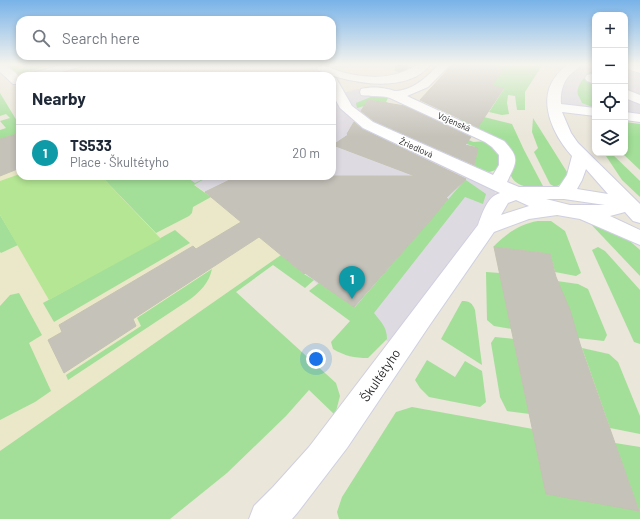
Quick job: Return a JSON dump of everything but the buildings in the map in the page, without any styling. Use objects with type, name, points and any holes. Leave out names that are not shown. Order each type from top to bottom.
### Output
[{"type":"street","points":[[336,93],[347,88]]},
{"type":"street","name":"Vojenská","points":[[376,88],[395,95],[498,144],[507,154],[507,165],[497,184]]},
{"type":"street","points":[[395,95],[419,88]]},
{"type":"street","points":[[555,88],[557,118],[570,143],[634,210]]},
{"type":"street","name":"Žriedlová","points":[[336,93],[351,113],[378,130],[517,193],[559,201],[604,198],[634,210]]},
{"type":"street","points":[[628,94],[640,100]]},
{"type":"street","points":[[555,107],[592,112]]},
{"type":"street","points":[[628,116],[640,118]]},
{"type":"street","points":[[487,227],[559,201],[573,183],[581,154]]},
{"type":"street","name":"Škultétyho","points":[[267,519],[281,505],[334,443],[397,349],[487,227],[494,208],[501,199],[517,193]]},
{"type":"street","name":"Žriedlová","points":[[559,201],[584,214],[640,238]]},
{"type":"street","name":"Žriedlová","points":[[584,214],[634,210]]},
{"type":"shaded area","points":[[555,88],[592,88],[592,112],[555,107]]},
{"type":"shaded area","points":[[628,88],[640,88],[640,118],[628,116]]},
{"type":"shaded area","points":[[358,89],[487,148],[497,203],[397,349],[205,192],[187,180],[336,180],[336,99],[340,98],[338,94]]},
{"type":"shaded area","points":[[16,130],[16,180],[188,180],[210,196],[281,255],[245,280],[0,519],[0,136]]},
{"type":"green space","points":[[501,88],[527,88],[525,92],[525,110],[517,110],[515,96],[508,95],[507,103],[509,114],[502,115],[489,112],[504,89]]},
{"type":"green space","points":[[578,88],[592,88],[592,107],[582,103],[578,95]]},
{"type":"green space","points":[[0,93],[16,119],[16,134],[0,139],[0,130],[6,128],[0,121],[10,118],[6,114],[0,116]]},
{"type":"green space","points":[[373,96],[389,96],[386,102],[473,142],[488,141],[501,151],[500,165],[496,170],[489,172],[474,166],[478,148],[459,141],[375,101],[368,100],[364,106],[357,108],[356,103]]},
{"type":"green space","points":[[464,112],[512,124],[544,188],[524,186],[515,181],[510,172],[511,156],[458,121]]},
{"type":"green space","points":[[533,118],[567,172],[568,178],[555,187],[550,184],[534,152],[538,148],[532,132]]},
{"type":"green space","points":[[628,122],[640,124],[640,170],[625,156],[628,156]]},
{"type":"green space","points":[[606,156],[614,156],[640,181],[640,197],[622,180]]},
{"type":"green space","points":[[16,175],[16,180],[105,180],[161,239],[49,300],[0,215],[0,181]]},
{"type":"green space","points":[[463,178],[486,194],[483,204],[465,197],[374,313],[385,328],[387,339],[368,358],[350,356],[333,349],[331,342],[350,321],[309,291],[319,283],[355,307],[464,181]]},
{"type":"green space","points":[[105,180],[191,180],[195,183],[202,180],[194,185],[211,197],[193,207],[192,213],[189,216],[156,233]]},
{"type":"green space","points":[[0,215],[18,245],[1,253],[0,252]]},
{"type":"green space","points":[[586,219],[625,237],[640,250],[640,276]]},
{"type":"green space","points":[[538,221],[551,221],[565,231],[581,273],[576,276],[555,272],[550,254],[493,247],[513,230],[525,224]]},
{"type":"green space","points":[[175,230],[190,243],[54,322],[43,303]]},
{"type":"green space","points":[[598,247],[605,251],[640,290],[640,344],[634,342],[592,250]]},
{"type":"green space","points":[[281,255],[304,274],[314,280],[305,288],[273,265],[236,292],[336,383],[340,396],[335,415],[309,390],[286,416],[227,473],[170,519],[0,519],[0,451]]},
{"type":"green space","points":[[212,269],[206,283],[193,297],[68,380],[66,375],[141,326],[137,318]]},
{"type":"green space","points":[[486,272],[500,273],[512,329],[494,326],[487,320]]},
{"type":"green space","points":[[557,281],[578,284],[588,289],[607,335],[604,341],[578,338]]},
{"type":"green space","points":[[19,293],[42,335],[29,343],[51,391],[35,402],[0,420],[0,306],[10,295]]},
{"type":"green space","points":[[462,301],[467,301],[470,303],[475,310],[482,365],[441,339]]},
{"type":"green space","points":[[495,337],[514,339],[530,414],[507,411],[500,397],[491,343]]},
{"type":"green space","points":[[582,348],[609,354],[618,362],[640,416],[640,434],[610,428]]},
{"type":"green space","points":[[427,360],[455,377],[465,361],[482,371],[486,402],[480,407],[429,397],[420,388],[415,380]]},
{"type":"green space","points":[[412,407],[533,429],[639,511],[615,443],[640,447],[640,519],[339,519],[337,512],[342,497],[396,412]]},
{"type":"place","name":"TS533","points":[[352,299]]}]
